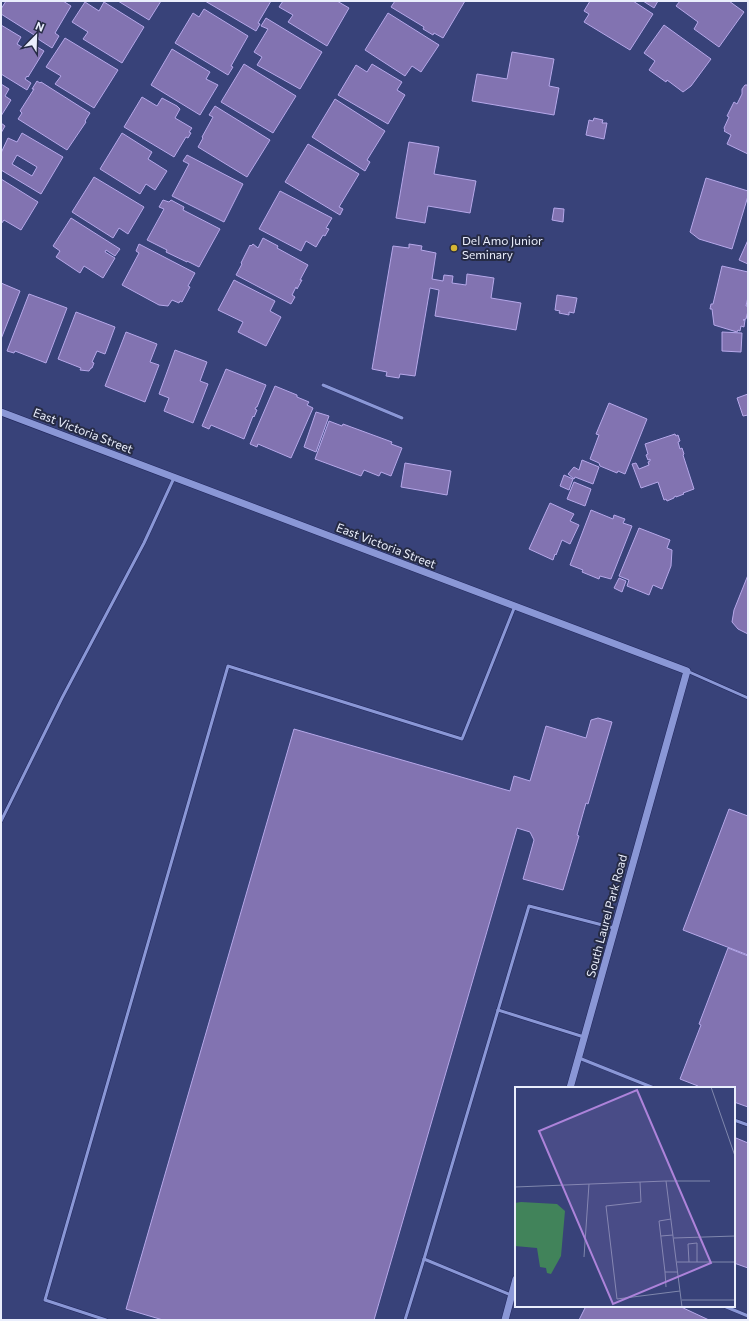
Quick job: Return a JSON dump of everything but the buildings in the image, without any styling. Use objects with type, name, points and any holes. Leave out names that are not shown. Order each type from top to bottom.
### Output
[{"type":"street","name":"East Victoria Street","points":[[1,412],[687,671]]},
{"type":"street","name":"South Laurel Park Road","points":[[570,1087],[687,671]]},
{"type":"street","points":[[505,1320],[515,1284]]},
{"type":"lane","points":[[323,385],[402,418]]},
{"type":"lane","points":[[1,820],[62,698],[144,543],[174,478]]},
{"type":"lane","points":[[106,1320],[44,1300],[228,666],[462,739],[515,606]]},
{"type":"lane","points":[[687,671],[748,698]]},
{"type":"lane","points":[[404,1320],[424,1258],[529,906],[614,928]]},
{"type":"lane","points":[[498,1010],[585,1037]]},
{"type":"lane","points":[[579,1058],[652,1087]]},
{"type":"lane","points":[[735,1120],[748,1125]]},
{"type":"lane","points":[[424,1258],[512,1295]]},
{"type":"lane","points":[[726,1307],[748,1316]]},
{"type":"place","name":"Del Amo Junior Seminary","points":[[454,248]]}]
